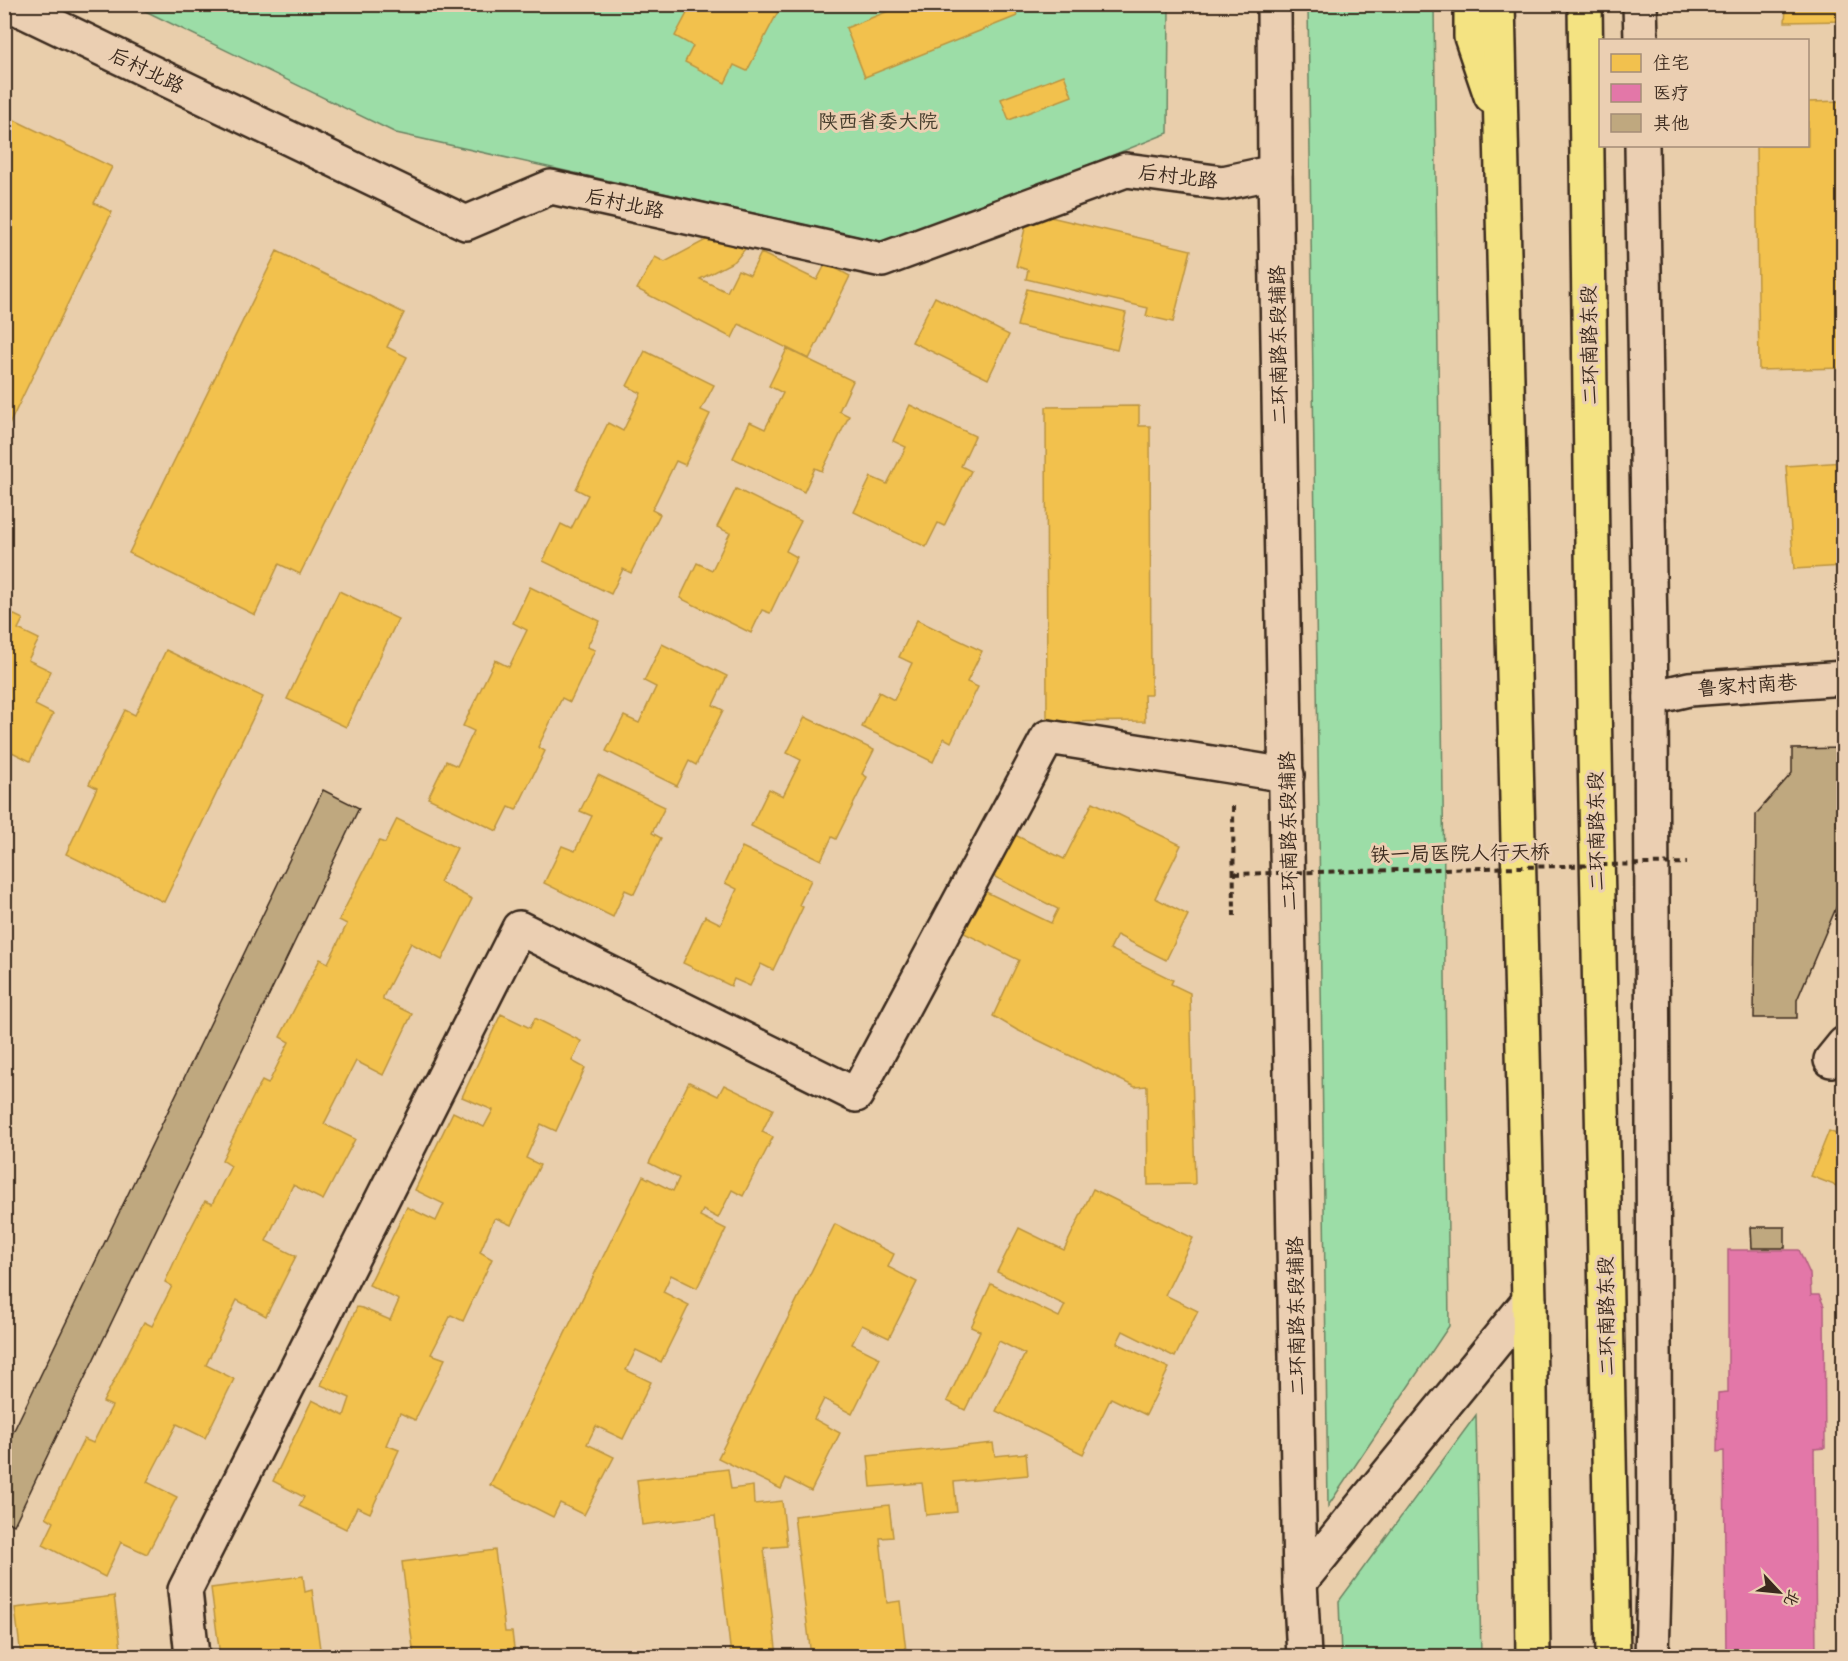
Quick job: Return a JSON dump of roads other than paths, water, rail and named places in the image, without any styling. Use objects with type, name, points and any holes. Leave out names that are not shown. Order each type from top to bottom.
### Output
[{"type":"highway","points":[[1471,4],[1471,37],[1501,127]]},
{"type":"highway","points":[[1498,4],[1529,1301],[1533,1656]]},
{"type":"highway","name":"二环南路东段","points":[[1585,4],[1594,701],[1613,1656]]},
{"type":"main road","name":"后村北路","points":[[9,4],[465,223],[551,187],[882,260],[1126,170],[1223,183],[1275,172]]},
{"type":"main road","name":"二环南路东段辅路","points":[[1275,4],[1275,172],[1300,1582],[1304,1656]]},
{"type":"main road","points":[[1640,4],[1641,39]]},
{"type":"main road","points":[[1642,147],[1651,698],[1655,1551],[1652,1656]]},
{"type":"main road","name":"鲁家村南巷","points":[[1651,698],[1689,689],[1844,678]]},
{"type":"main road","points":[[192,1656],[185,1590],[519,928],[856,1095],[1048,737],[1287,775]]},
{"type":"main road","points":[[1300,1582],[1529,1301]]},
{"type":"park label","name":"陕西省委大院","points":[[878,121]]}]
